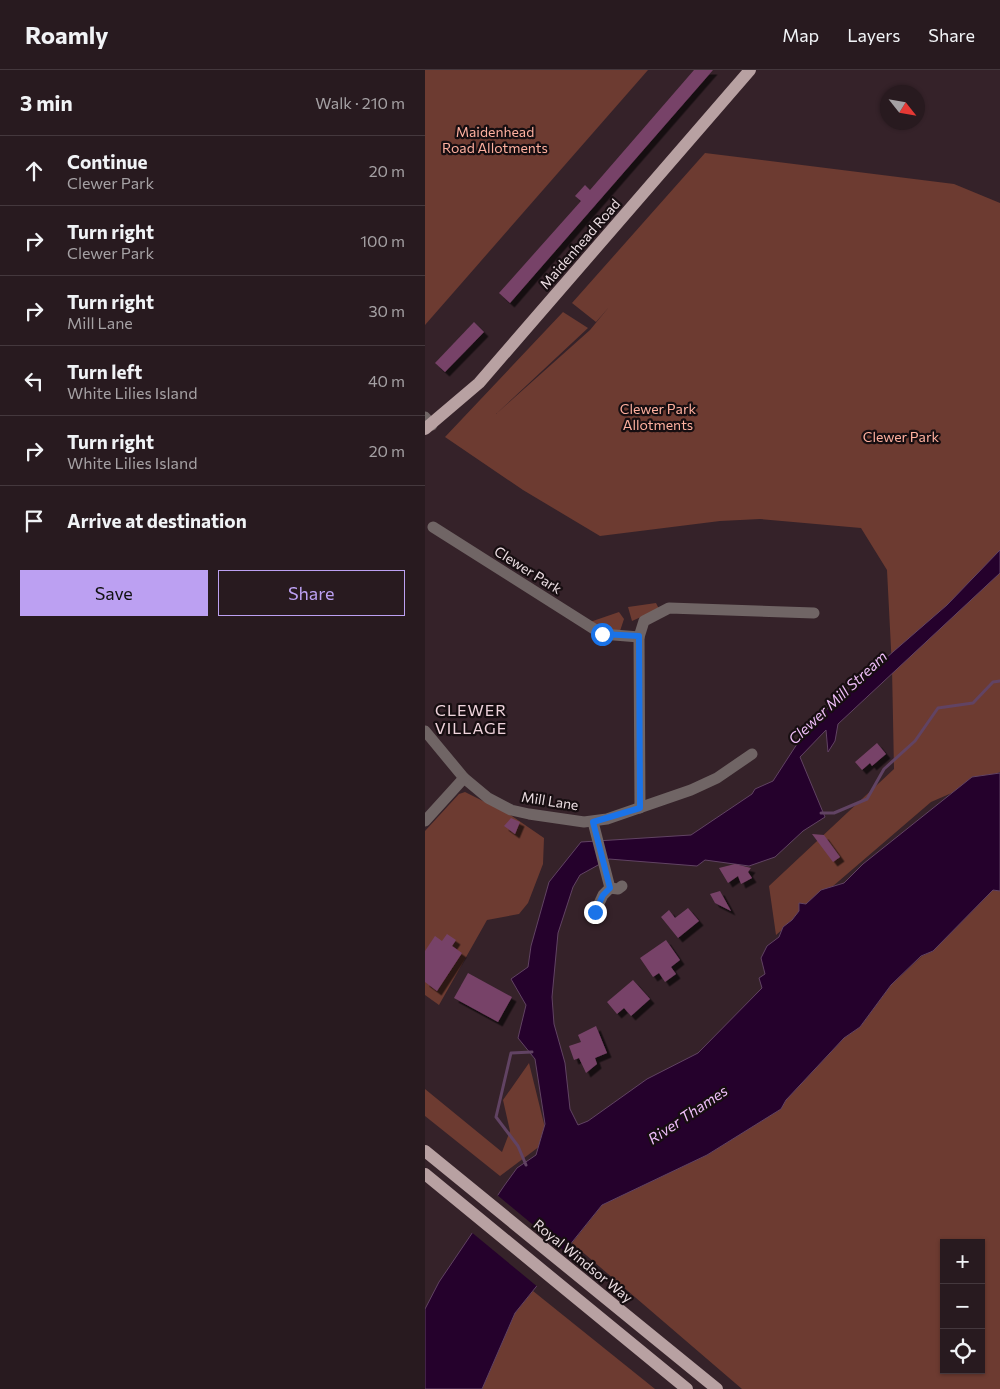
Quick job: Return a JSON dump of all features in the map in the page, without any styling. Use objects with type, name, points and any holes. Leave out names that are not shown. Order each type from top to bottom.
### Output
[{"type":"main road","name":"Maidenhead Road","points":[[427,424],[484,376],[750,70]]},
{"type":"main road","name":"Royal Windsor Way","points":[[428,1154],[717,1389]]},
{"type":"main road","points":[[425,1174],[687,1389]]},
{"type":"street","name":"Clewer Park","points":[[433,527],[602,634],[639,636]]},
{"type":"street","points":[[640,808],[639,636],[644,621],[669,608],[814,613]]},
{"type":"street","name":"Mill Lane","points":[[425,732],[464,778],[488,798],[511,810],[549,818],[593,822],[640,808],[717,778],[752,754]]},
{"type":"street","points":[[425,821],[464,778]]},
{"type":"street","points":[[593,822],[610,888]]},
{"type":"street","points":[[610,888],[618,889],[622,886]]},
{"type":"street","points":[[595,912],[603,895],[610,888]]},
{"type":"green space","name":"Maidenhead Road Allotments","points":[[425,70],[648,70],[425,325]]},
{"type":"green space","name":"Clewer Park Allotments","points":[[705,153],[954,184],[1000,203],[1000,772],[931,802],[776,935],[769,886],[894,769],[892,668],[887,570],[861,528],[760,519],[720,521],[600,536],[523,490],[445,437],[563,312],[588,328],[496,414],[590,330],[609,307],[596,322],[572,303]]},
{"type":"green space","points":[[656,603],[659,609],[632,621],[628,607]]},
{"type":"green space","points":[[619,612],[624,619],[620,631],[606,630],[590,622]]},
{"type":"green space","points":[[465,792],[509,814],[544,838],[543,864],[528,903],[519,914],[487,920],[439,1005],[425,995],[425,831],[459,794]]},
{"type":"green space","points":[[993,890],[1000,891],[1000,1389],[742,1389],[572,1243],[602,1205],[707,1155],[781,1109],[786,1100],[844,1038],[860,1027],[891,985],[922,956],[933,951]]},
{"type":"green space","points":[[529,1063],[548,1140],[500,1176],[425,1116],[425,1089],[502,1152],[510,1131],[503,1100]]},
{"type":"green space","points":[[533,1291],[655,1389],[482,1389],[515,1313]]},
{"type":"water","name":"River Thames","points":[[1000,550],[1000,573],[838,724],[835,741],[828,752],[826,730],[800,757],[825,817],[803,831],[775,857],[749,866],[705,860],[697,866],[609,859],[580,875],[573,887],[558,933],[552,997],[554,1024],[565,1063],[570,1109],[578,1125],[588,1121],[647,1079],[698,1053],[762,988],[759,978],[765,974],[761,958],[767,946],[779,937],[783,927],[799,911],[799,903],[806,904],[821,890],[844,883],[863,864],[972,777],[1000,773],[1000,891],[993,890],[933,951],[921,956],[891,985],[860,1027],[844,1038],[786,1100],[781,1109],[707,1155],[602,1205],[515,1313],[482,1389],[425,1389],[425,1309],[439,1282],[504,1186],[517,1168],[536,1155],[545,1124],[535,1059],[518,1038],[526,1005],[511,979],[528,967],[531,946],[549,882],[581,842],[691,835],[752,794],[755,789],[773,781],[810,724],[947,605]]},
{"type":"pier","points":[[496,1194],[567,1253],[539,1288],[470,1231]]},
{"type":"building","points":[[694,70],[713,70],[510,303],[499,293],[581,201],[575,196],[585,185],[590,190]]},
{"type":"building","points":[[474,322],[484,332],[445,372],[435,363]]},
{"type":"building","points":[[877,743],[886,754],[872,766],[870,763],[862,770],[855,762]]},
{"type":"building","points":[[511,818],[520,822],[515,834],[504,826]]},
{"type":"building","points":[[812,834],[824,835],[840,857],[833,862]]},
{"type":"building","points":[[735,864],[751,868],[748,872],[752,878],[741,884],[738,876],[728,883],[719,868]]},
{"type":"building","points":[[720,891],[731,911],[715,903],[710,894]]},
{"type":"building","points":[[688,908],[699,921],[678,938],[661,917],[669,910],[675,918]]},
{"type":"building","points":[[447,934],[456,940],[452,946],[462,953],[437,991],[425,982],[425,951],[435,936],[442,941]]},
{"type":"building","points":[[666,940],[680,960],[671,967],[676,974],[665,982],[659,973],[653,977],[640,958]]},
{"type":"building","points":[[468,973],[512,997],[498,1022],[454,998]]},
{"type":"building","points":[[633,980],[650,999],[631,1016],[624,1008],[617,1014],[607,1002]]},
{"type":"building","points":[[596,1026],[607,1053],[595,1058],[597,1064],[586,1073],[579,1058],[574,1060],[569,1046],[581,1042],[578,1035]]},
{"type":"waterway","points":[[821,813],[834,813],[867,799],[884,769],[915,741],[938,708],[973,703],[993,682],[1000,681]]},
{"type":"waterway","points":[[526,1165],[518,1146],[496,1117],[511,1053],[532,1052]]},
{"type":"district","name":"CLEWER VILLAGE","points":[[471,719]]},
{"type":"route","points":[[595,912],[603,895],[610,888],[593,822],[640,808],[639,636],[602,634]]},
{"type":"water label","name":"Clewer Mill Stream","points":[[838,698]]}]
